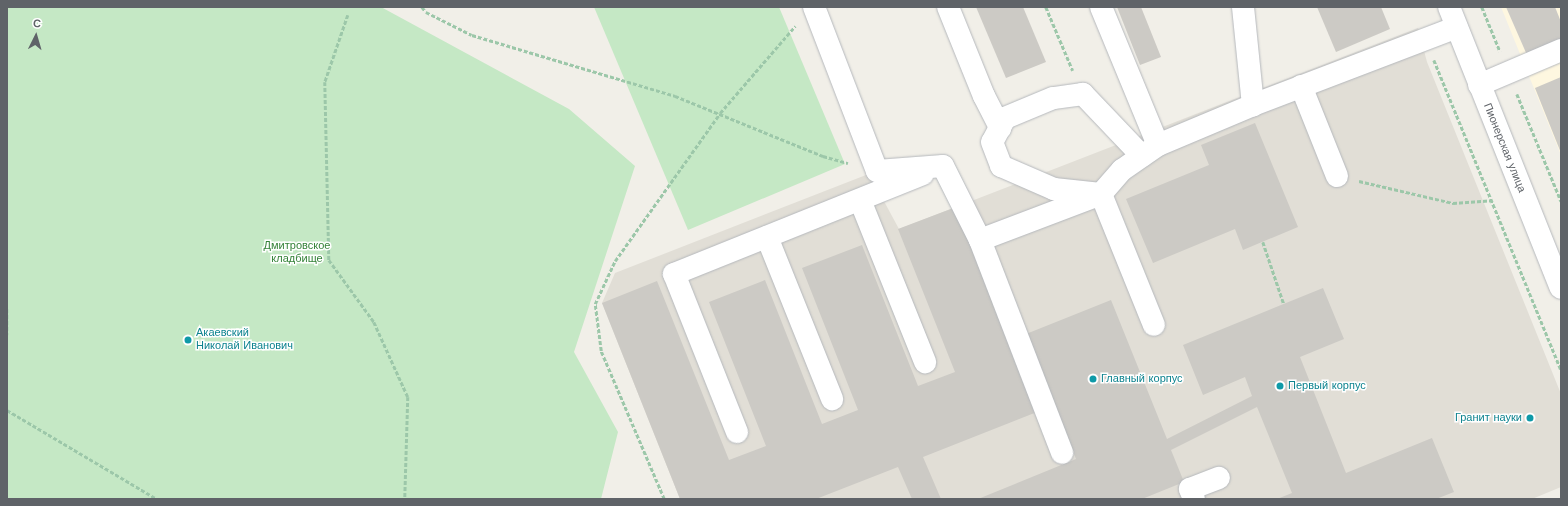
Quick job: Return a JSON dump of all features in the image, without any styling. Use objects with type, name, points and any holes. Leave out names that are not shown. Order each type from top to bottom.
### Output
[{"type":"street","points":[[814,7],[877,171],[943,166]]},
{"type":"street","points":[[948,7],[984,96],[1000,128]]},
{"type":"street","points":[[1101,7],[1150,151]]},
{"type":"street","points":[[1242,7],[1253,105]]},
{"type":"street","name":"Пионерская улица","points":[[1449,7],[1561,288]]},
{"type":"street","points":[[980,240],[1101,194],[1122,170],[1150,151],[1253,105],[1456,27]]},
{"type":"street","points":[[1479,85],[1561,50]]},
{"type":"street","points":[[1301,86],[1337,176]]},
{"type":"street","points":[[1101,194],[1054,189],[1001,166],[992,142],[1005,118],[1053,98],[1083,94],[1150,151]]},
{"type":"street","points":[[737,432],[674,274],[943,166]]},
{"type":"street","points":[[943,166],[980,240],[1062,453]]},
{"type":"street","points":[[1101,194],[1154,325]]},
{"type":"street","points":[[860,200],[926,362]]},
{"type":"street","points":[[767,237],[832,399]]},
{"type":"street","points":[[1194,499],[1190,490],[1219,478]]},
{"type":"path","points":[[422,7],[426,12],[472,36],[675,96],[824,156],[877,171]]},
{"type":"path","points":[[1046,7],[1083,94]]},
{"type":"path","points":[[1482,7],[1561,201]]},
{"type":"path","points":[[348,15],[325,82],[329,260],[374,322],[408,397],[405,499]]},
{"type":"path","points":[[664,499],[601,351],[596,304],[615,261],[720,113],[796,25]]},
{"type":"path","points":[[1425,39],[1561,369]]},
{"type":"path","points":[[1337,176],[1453,203],[1492,200]]},
{"type":"path","points":[[1262,242],[1284,304]]},
{"type":"path","points":[[7,309],[7,335]]},
{"type":"path","points":[[7,410],[157,499]]},
{"type":"shaded area","points":[[1501,7],[1561,7],[1561,155]]},
{"type":"shaded area","points":[[1418,28],[1427,62],[1561,394],[1561,487],[1532,499],[680,499],[602,303],[615,273],[866,175],[879,192],[899,229]]},
{"type":"green space","name":"Дмитровское кладбище","points":[[7,7],[381,7],[569,109],[635,166],[574,352],[618,432],[601,499],[7,499]]},
{"type":"green space","points":[[594,7],[779,7],[845,164],[688,230]]},
{"type":"building","points":[[976,7],[1023,7],[1046,62],[1006,78]]},
{"type":"building","points":[[1117,7],[1141,7],[1161,57],[1140,65]]},
{"type":"building","points":[[1317,7],[1381,7],[1390,29],[1336,52]]},
{"type":"building","points":[[1506,7],[1555,7],[1561,22],[1561,40],[1527,55]]},
{"type":"building","points":[[1561,77],[1561,153],[1535,88]]},
{"type":"building","points":[[1255,123],[1298,227],[1243,250],[1235,229],[1153,263],[1126,199],[1209,165],[1201,145]]},
{"type":"building","points":[[956,207],[1037,412],[923,457],[941,499],[912,499],[898,467],[816,499],[680,499],[602,303],[657,281],[729,460],[766,446],[709,302],[765,280],[822,424],[858,410],[802,268],[862,245],[918,386],[955,372],[898,229]]},
{"type":"building","points":[[1323,288],[1344,339],[1300,357],[1346,473],[1432,438],[1454,492],[1436,499],[1277,499],[1292,493],[1257,407],[1171,450],[1184,482],[1142,499],[978,499],[1076,459],[1026,334],[1111,300],[1167,439],[1252,396],[1245,377],[1203,395],[1183,345]]},
{"type":"place","name":"Акаевский Николай Иванович","points":[[188,340]]},
{"type":"place","name":"Главный корпус","points":[[1093,379]]},
{"type":"place","name":"Первый корпус","points":[[1280,386]]},
{"type":"place","name":"Гранит науки","points":[[1530,418]]}]
